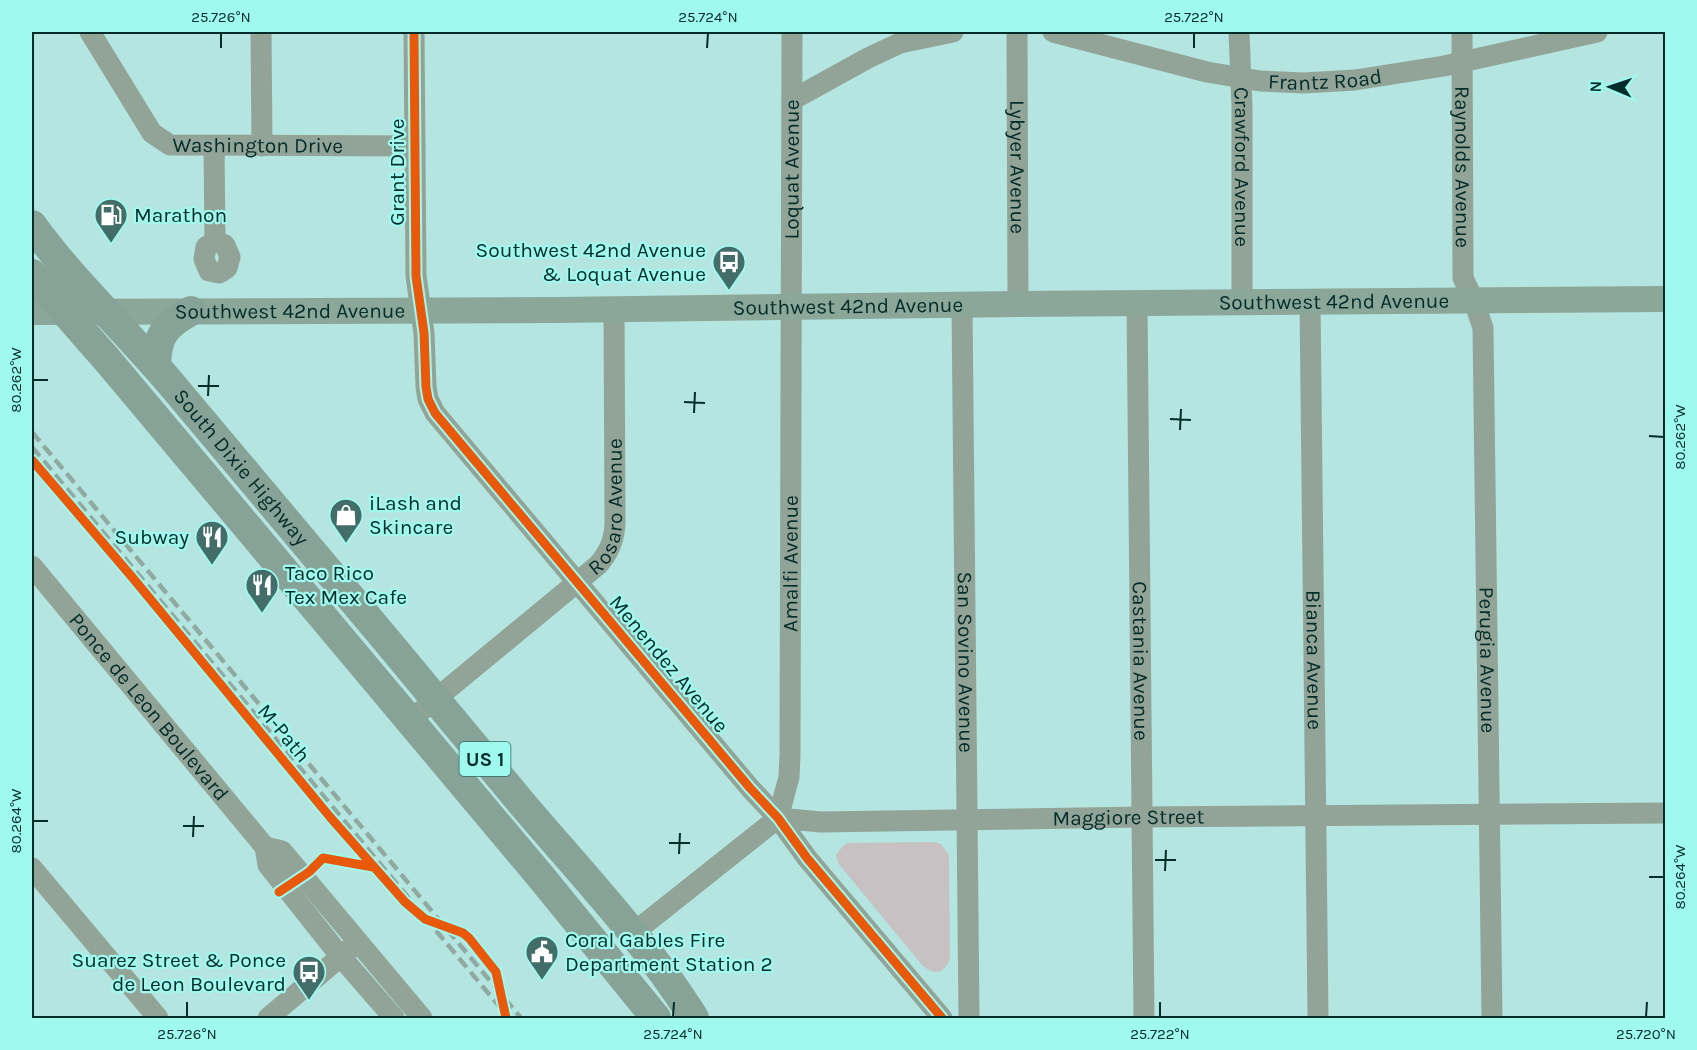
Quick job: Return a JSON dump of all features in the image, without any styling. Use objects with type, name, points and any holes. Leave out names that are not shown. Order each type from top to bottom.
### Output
[{"type":"highway","name":"South Dixie Highway","points":[[32,225],[105,312],[156,365],[632,934],[679,994],[694,1018]]},
{"type":"highway","name":"South Dixie Highway","points":[[32,274],[657,1018]]},
{"type":"highway","points":[[156,365],[156,348],[164,331],[173,321],[191,311]]},
{"type":"highway","points":[[603,952],[632,934]]},
{"type":"main road","name":"Southwest 42nd Avenue","points":[[32,312],[614,310],[1665,298]]},
{"type":"street","name":"Washington Drive","points":[[90,32],[152,133],[157,138],[175,146],[415,146]]},
{"type":"street","points":[[261,32],[262,146]]},
{"type":"street","name":"Grant Drive","points":[[414,32],[416,276],[420,311]]},
{"type":"street","name":"Loquat Avenue","points":[[792,32],[792,307]]},
{"type":"street","points":[[792,100],[900,43],[953,32]]},
{"type":"street","name":"Lybyer Avenue","points":[[1017,32],[1018,304]]},
{"type":"street","name":"Frantz Road","points":[[1053,32],[1190,68],[1240,78],[1286,83],[1339,82],[1463,62],[1597,32]]},
{"type":"street","name":"Crawford Avenue","points":[[1239,32],[1242,302]]},
{"type":"street","name":"Raynolds Avenue","points":[[1462,32],[1463,278],[1474,301]]},
{"type":"street","points":[[214,146],[215,241]]},
{"type":"street","name":"Perugia Avenue","points":[[1474,301],[1483,328],[1492,1018]]},
{"type":"street","name":"Bianca Avenue","points":[[1310,302],[1318,1018]]},
{"type":"street","name":"Castania Avenue","points":[[1137,303],[1144,1018]]},
{"type":"street","name":"San Sovino Avenue","points":[[962,305],[969,1018]]},
{"type":"street","name":"Amalfi Avenue","points":[[778,818],[789,777],[790,755],[792,307]]},
{"type":"street","name":"Rosaro Avenue","points":[[409,721],[605,557],[614,534],[614,310]]},
{"type":"street","name":"Menendez Avenue","points":[[420,311],[424,333],[426,387],[428,399],[435,413],[750,788],[778,818],[807,858],[942,1018]]},
{"type":"street","name":"Ponce de Leon Boulevard","points":[[32,566],[265,847],[268,865],[341,957],[394,1018]]},
{"type":"street","name":"Maggiore Street","points":[[778,818],[821,822],[1143,816],[1665,813]]},
{"type":"street","points":[[632,934],[778,818]]},
{"type":"street","name":"Ponce de Leon Boulevard","points":[[265,847],[282,851],[422,1018]]},
{"type":"street","points":[[32,868],[158,1018]]},
{"type":"street","points":[[268,1018],[357,942]]},
{"type":"shaded area","points":[[933,842],[941,844],[949,855],[950,959],[945,968],[938,972],[930,971],[922,965],[838,863],[836,855],[847,843]]},
{"type":"railway","points":[[32,432],[521,1018]]},
{"type":"railway","points":[[32,447],[509,1018]]},
{"type":"cycle path","points":[[414,32],[416,276],[424,333],[426,387],[428,399],[435,413],[750,788],[778,818],[807,858],[942,1018]]},
{"type":"cycle path","name":"M-Path","points":[[32,460],[330,817],[405,902],[425,919],[463,933],[469,938],[496,972],[506,1018]]},
{"type":"cycle path","points":[[279,892],[309,872],[323,858],[373,867]]},
{"type":"place","name":"Marathon","points":[[111,244]]},
{"type":"place","name":"Southwest 42nd Avenue & Loquat Avenue","points":[[729,291]]},
{"type":"place","name":"iLash and Skincare","points":[[346,544]]},
{"type":"place","name":"Subway","points":[[212,566]]},
{"type":"place","name":"Taco Rico Tex Mex Cafe","points":[[262,614]]},
{"type":"place","name":"Coral Gables Fire Department Station 2","points":[[542,981]]},
{"type":"place","name":"Suarez Street & Ponce de Leon Boulevard","points":[[309,1001]]}]
